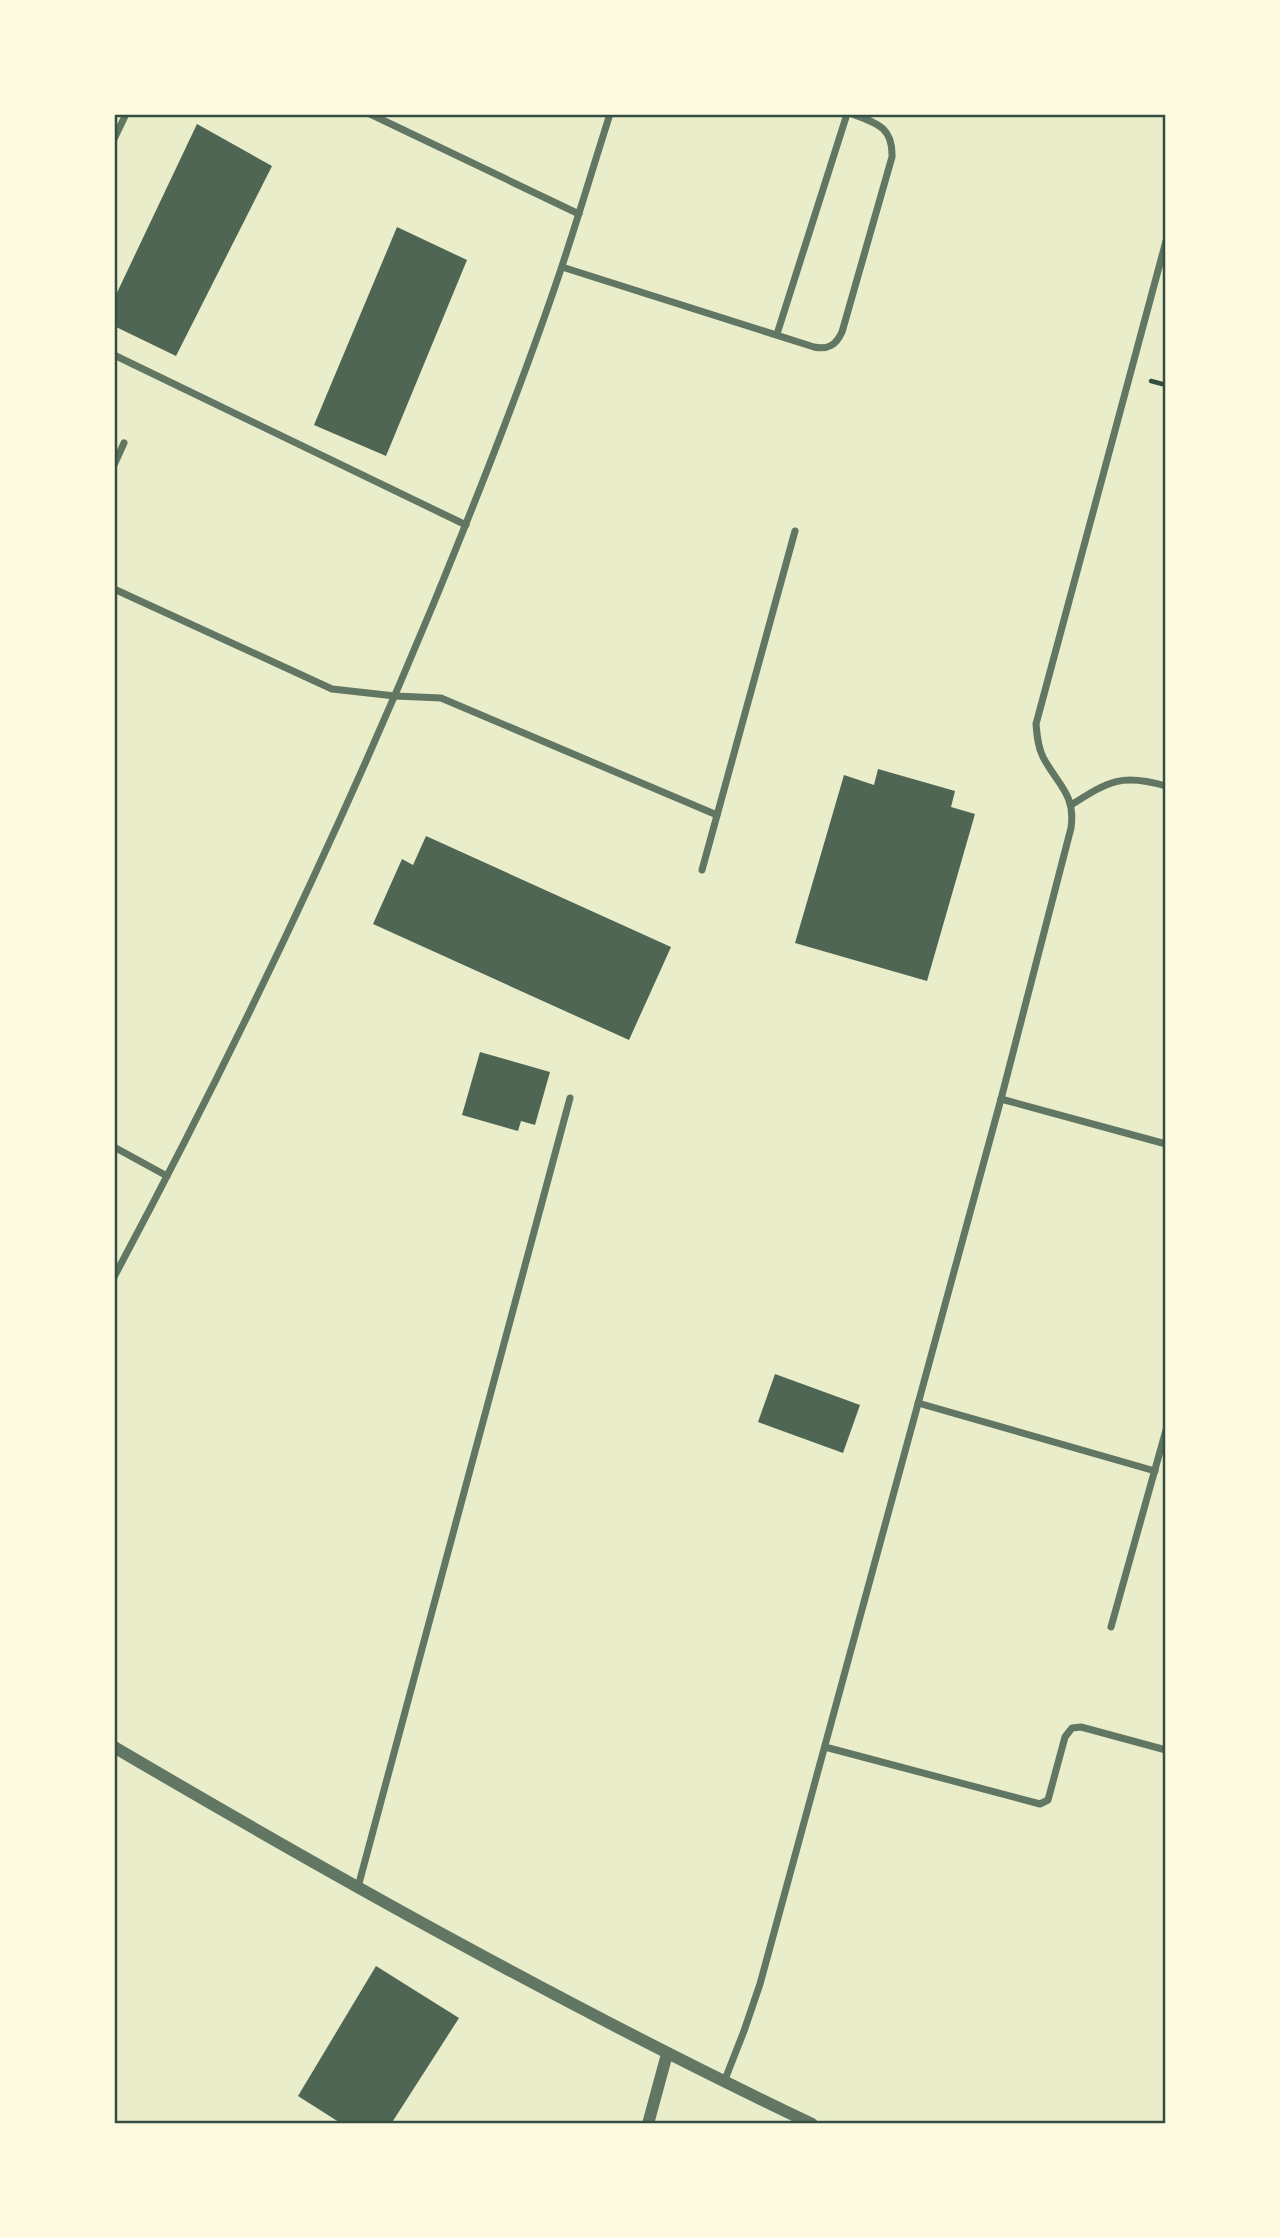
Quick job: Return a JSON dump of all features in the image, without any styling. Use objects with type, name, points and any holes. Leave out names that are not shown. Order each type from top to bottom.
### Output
[{"type":"street","points":[[114,139],[126,114]]},
{"type":"street","points":[[370,114],[579,214]]},
{"type":"street","points":[[114,1277],[283,945],[395,696],[466,525],[515,396],[562,267],[610,114]]},
{"type":"street","points":[[777,334],[847,114]]},
{"type":"street","points":[[562,267],[823,349],[831,346],[838,341],[842,332],[892,157],[889,135],[882,127],[852,114]]},
{"type":"street","points":[[724,2082],[760,1984],[1001,1099],[1071,828],[1071,805],[1063,786],[1042,756],[1037,743],[1036,724],[1166,241]]},
{"type":"street","points":[[114,355],[466,525]]},
{"type":"street","points":[[114,465],[124,443]]},
{"type":"street","points":[[702,870],[795,531]]},
{"type":"street","points":[[114,589],[332,689],[441,698],[717,815]]},
{"type":"street","points":[[1071,805],[1107,783],[1118,780],[1134,779],[1166,786]]},
{"type":"street","points":[[358,1887],[570,1098]]},
{"type":"street","points":[[1001,1099],[1166,1144]]},
{"type":"street","points":[[114,1147],[167,1176]]},
{"type":"street","points":[[918,1403],[1155,1471]]},
{"type":"street","points":[[1111,1627],[1166,1430]]},
{"type":"street","points":[[825,1747],[1040,1804],[1048,1800],[1065,1737],[1072,1728],[1081,1727],[1166,1750]]},
{"type":"street","points":[[114,1747],[514,1973],[667,2054],[812,2124]]},
{"type":"street","points":[[648,2124],[667,2054]]},
{"type":"building","points":[[197,124],[272,166],[176,356],[114,326],[114,299]]},
{"type":"building","points":[[397,227],[467,260],[386,456],[314,425]]},
{"type":"building","points":[[878,769],[955,791],[951,807],[975,814],[927,981],[795,943],[844,775],[874,785]]},
{"type":"building","points":[[426,836],[671,947],[629,1040],[373,924],[402,859],[413,865]]},
{"type":"building","points":[[480,1052],[550,1072],[535,1125],[521,1121],[518,1131],[462,1115]]},
{"type":"building","points":[[775,1374],[860,1405],[843,1453],[758,1422]]},
{"type":"building","points":[[376,1966],[459,2018],[391,2124],[342,2124],[298,2096]]}]
